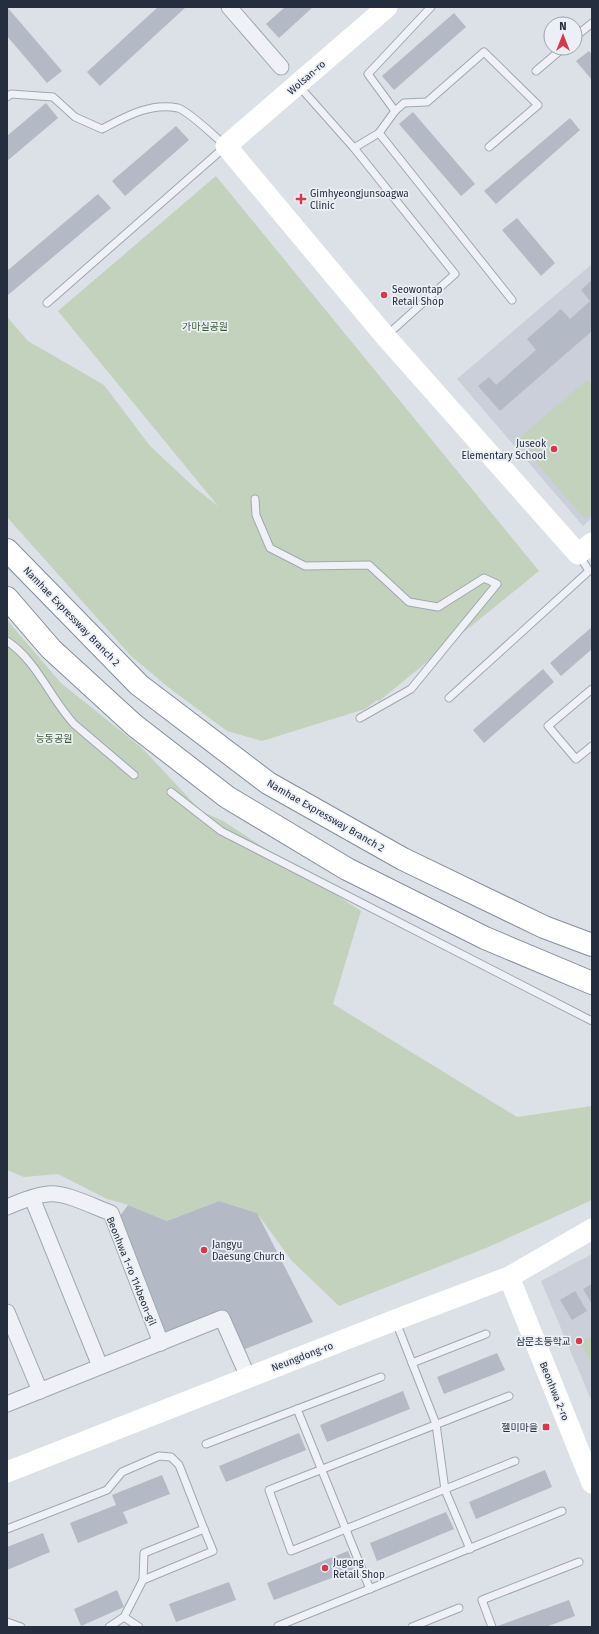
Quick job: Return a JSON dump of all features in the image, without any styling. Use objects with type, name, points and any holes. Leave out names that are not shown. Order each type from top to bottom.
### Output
[{"type":"highway","name":"Namhae Expressway Branch 2","points":[[7,550],[139,685],[268,783],[403,859],[544,927],[592,945]]},
{"type":"highway","points":[[7,598],[51,649],[134,725],[228,797],[348,869],[485,938],[592,983]]},
{"type":"street","points":[[229,7],[281,67]]},
{"type":"street","name":"Wolsan-ro","points":[[226,146],[387,7]]},
{"type":"street","points":[[226,146],[385,336],[585,548]]},
{"type":"street","name":"Beonhwa 1-ro 114beon-gil","points":[[32,1198],[50,1193],[69,1197],[111,1213],[161,1343]]},
{"type":"street","points":[[7,1207],[32,1198],[100,1366]]},
{"type":"street","name":"Neungdong-ro","points":[[7,1472],[248,1377],[509,1277],[592,1229]]},
{"type":"street","name":"Beonhwa 2-ro","points":[[509,1277],[592,1483]]},
{"type":"street","points":[[7,1312],[40,1391]]},
{"type":"street","points":[[7,1404],[222,1318],[248,1377]]},
{"type":"lane","points":[[395,111],[368,74],[431,7]]},
{"type":"lane","points":[[583,30],[592,23]]},
{"type":"lane","points":[[354,148],[379,133],[395,111],[404,103],[427,102],[484,52],[538,105],[488,147]]},
{"type":"lane","points":[[536,71],[554,56]]},
{"type":"lane","points":[[297,84],[354,148],[455,274],[385,336]]},
{"type":"lane","points":[[8,93],[53,97],[75,117],[102,129],[130,114],[152,108],[178,108],[226,146],[47,304]]},
{"type":"lane","points":[[379,133],[512,300]]},
{"type":"lane","points":[[255,499],[256,515],[270,548],[305,566],[369,565],[409,602],[438,606],[484,578],[497,584],[411,689],[360,718]]},
{"type":"lane","points":[[449,698],[589,571],[585,548]]},
{"type":"lane","points":[[7,641],[16,647],[36,671],[66,715],[74,724],[134,775]]},
{"type":"lane","points":[[592,689],[548,726],[576,759],[592,746]]},
{"type":"lane","points":[[172,792],[221,831],[592,1021]]},
{"type":"lane","points":[[395,1320],[436,1424],[445,1490],[470,1549]]},
{"type":"lane","points":[[412,1363],[486,1334]]},
{"type":"lane","points":[[206,1444],[381,1376]]},
{"type":"lane","points":[[509,1396],[268,1490],[291,1551],[515,1461]]},
{"type":"lane","points":[[298,1409],[370,1589]]},
{"type":"lane","points":[[7,1529],[107,1490],[122,1472],[159,1456],[171,1457],[179,1464],[213,1552],[143,1580]]},
{"type":"lane","points":[[278,1626],[562,1511]]},
{"type":"lane","points":[[109,1627],[124,1617],[143,1580],[144,1552],[204,1529]]},
{"type":"lane","points":[[492,1627],[482,1600],[579,1562]]},
{"type":"lane","points":[[412,1627],[459,1608]]},
{"type":"lane","points":[[124,1617],[139,1627]]},
{"type":"lane","points":[[7,1622],[21,1627]]},
{"type":"shaded area","name":"Juseok Elementary School","points":[[592,264],[592,518],[583,526],[457,379]]},
{"type":"shaded area","name":"삼문초등학교","points":[[592,1254],[592,1402],[541,1281]]},
{"type":"green space","name":"가마실공원","points":[[216,176],[539,571],[379,701],[377,700],[365,709],[262,741],[227,731],[168,687],[131,656],[7,517],[7,317],[28,341],[104,385],[150,446],[195,488],[218,506],[58,311]]},
{"type":"green space","points":[[587,380],[592,386],[592,513],[585,519],[517,440]]},
{"type":"green space","name":"능동공원","points":[[7,620],[61,683],[142,748],[201,811],[223,821],[361,911],[333,1004],[517,1117],[592,1106],[592,1200],[486,1248],[339,1306],[292,1261],[257,1213],[219,1201],[167,1221],[128,1205],[107,1199],[58,1174],[24,1177],[7,1170]]},
{"type":"green space","points":[[592,1336],[592,1365],[580,1342]]},
{"type":"building","points":[[7,7],[62,71],[47,83],[7,36]]},
{"type":"building","points":[[158,7],[186,7],[100,86],[87,72]]},
{"type":"building","points":[[285,7],[313,7],[279,38],[266,24]]},
{"type":"building","points":[[454,13],[466,27],[394,90],[382,76]]},
{"type":"building","points":[[589,51],[592,54],[592,80],[576,61]]},
{"type":"building","points":[[46,103],[58,118],[7,161],[7,136]]},
{"type":"building","points":[[413,112],[475,184],[461,196],[399,124]]},
{"type":"building","points":[[570,118],[580,130],[496,204],[484,191]]},
{"type":"building","points":[[176,126],[189,140],[125,196],[112,181]]},
{"type":"building","points":[[98,194],[111,208],[8,295],[7,271]]},
{"type":"building","points":[[517,218],[555,263],[541,276],[502,230]]},
{"type":"building","points":[[592,280],[592,331],[500,411],[478,386],[489,377],[496,385],[536,350],[527,339],[561,309],[570,319],[590,301],[581,290]]},
{"type":"building","points":[[592,627],[592,649],[561,676],[550,663]]},
{"type":"building","points":[[543,669],[554,682],[484,743],[473,730]]},
{"type":"building","name":"Jangyu Daesung Church","points":[[219,1201],[257,1213],[313,1322],[240,1351],[222,1314],[165,1335],[119,1217],[128,1205],[167,1221]]},
{"type":"building","points":[[592,1284],[592,1304],[583,1289]]},
{"type":"building","points":[[575,1291],[587,1311],[572,1320],[560,1300]]},
{"type":"building","points":[[497,1353],[505,1370],[444,1394],[437,1377]]},
{"type":"building","points":[[403,1391],[410,1409],[327,1442],[320,1425]]},
{"type":"building","points":[[299,1433],[306,1450],[226,1482],[219,1466]]},
{"type":"building","points":[[545,1470],[552,1487],[476,1519],[469,1502]]},
{"type":"building","points":[[162,1475],[170,1494],[123,1512],[128,1523],[78,1543],[70,1523],[116,1505],[112,1495]]},
{"type":"building","points":[[446,1512],[454,1529],[377,1561],[370,1543]]},
{"type":"building","points":[[43,1533],[50,1552],[7,1570],[7,1547]]},
{"type":"building","points":[[348,1551],[355,1569],[274,1600],[267,1583]]},
{"type":"building","points":[[229,1582],[236,1600],[176,1622],[169,1604]]},
{"type":"building","points":[[117,1590],[124,1607],[81,1626],[74,1609]]},
{"type":"building","points":[[569,1600],[575,1616],[546,1627],[495,1627]]},
{"type":"place","name":"Gimhyeongjunsoagwa Clinic","points":[[301,199]]},
{"type":"place","name":"Seowontap Retail Shop","points":[[384,295]]},
{"type":"place","name":"Juseok Elementary School","points":[[554,449]]},
{"type":"place","name":"Jangyu Daesung Church","points":[[204,1250]]},
{"type":"place","name":"삼문초등학교","points":[[579,1341]]},
{"type":"place","name":"젤미마을","points":[[546,1427]]},
{"type":"place","name":"Jugong Retail Shop","points":[[325,1568]]}]
